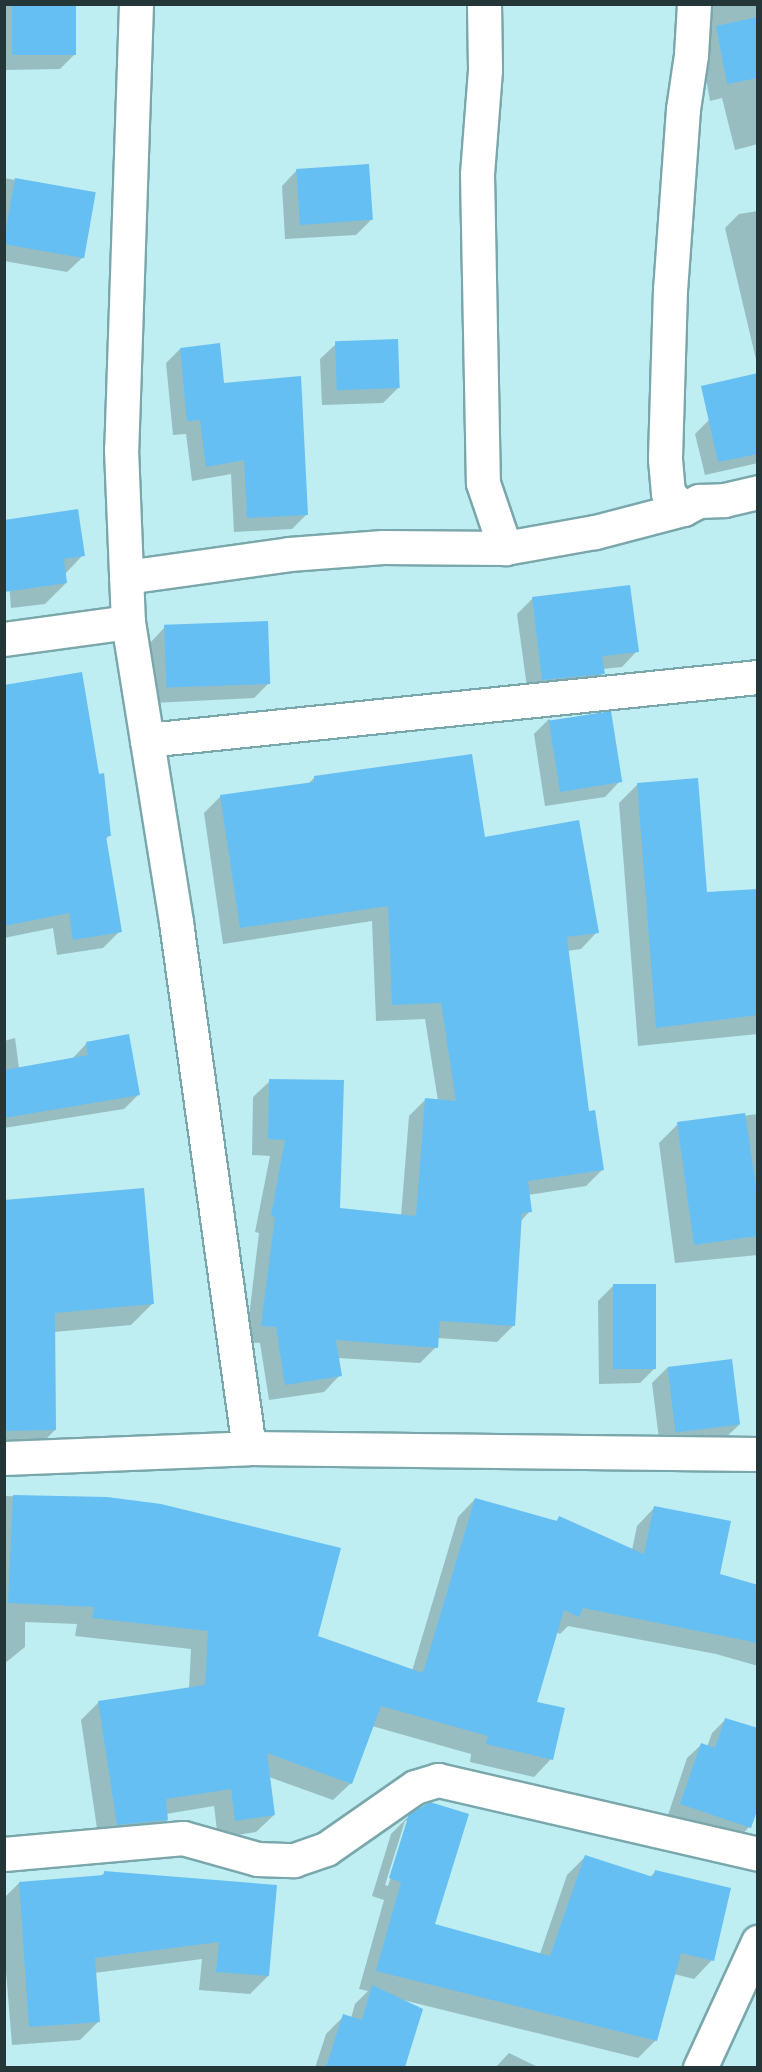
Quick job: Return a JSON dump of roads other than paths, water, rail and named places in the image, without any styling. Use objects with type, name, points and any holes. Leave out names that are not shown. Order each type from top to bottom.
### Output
[{"type":"street","points":[[136,4],[121,449],[128,622],[176,922],[249,1448]]},
{"type":"street","points":[[484,4],[485,70],[477,174],[483,483],[506,548]]},
{"type":"street","points":[[683,509],[668,493],[665,459],[671,277],[682,109],[691,55],[694,4]]},
{"type":"street","points":[[126,578],[288,554],[382,547],[506,548],[595,532],[683,509],[699,501],[724,500],[758,492]]},
{"type":"street","points":[[4,639],[128,622]]},
{"type":"street","points":[[147,740],[758,677]]},
{"type":"street","points":[[4,1458],[249,1448],[758,1454]]},
{"type":"street","points":[[4,1854],[183,1838],[257,1859],[294,1860],[326,1849],[415,1787],[438,1780],[758,1854]]},
{"type":"street","points":[[700,2067],[758,1942]]}]
